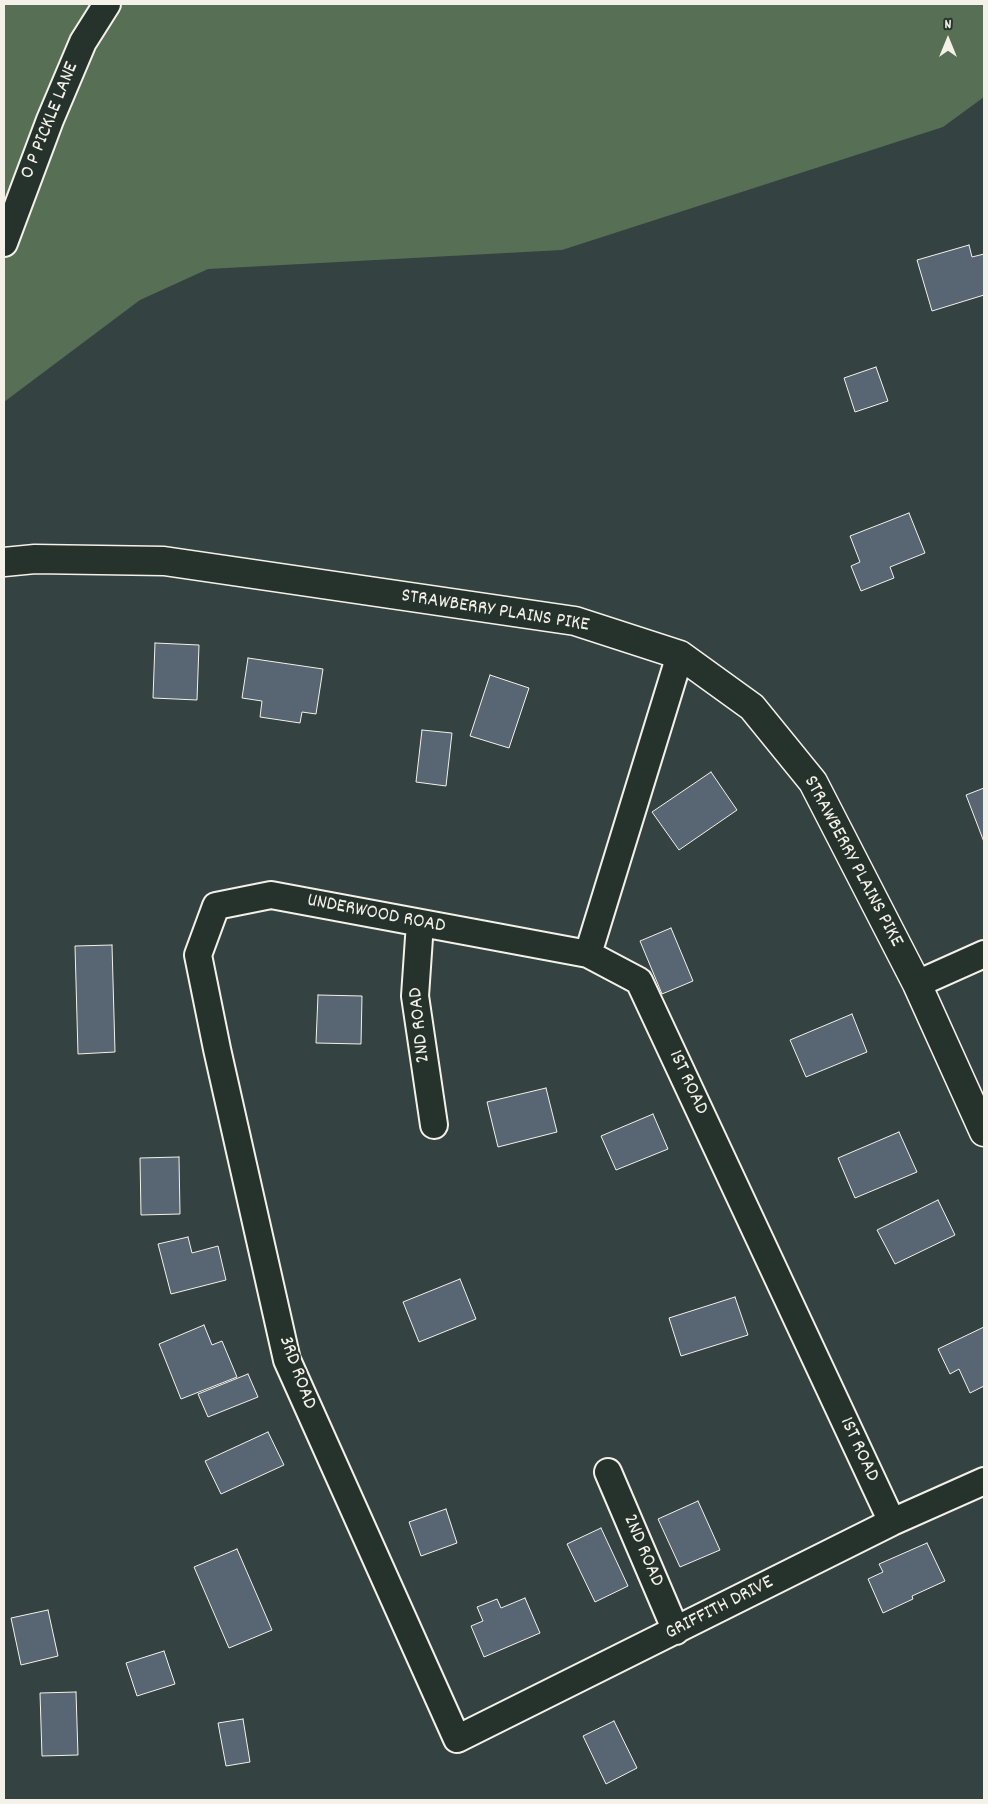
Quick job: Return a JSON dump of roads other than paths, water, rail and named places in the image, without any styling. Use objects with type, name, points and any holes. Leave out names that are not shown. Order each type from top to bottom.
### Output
[{"type":"street","name":"O P PICKLE LANE","points":[[4,243],[50,120],[79,50],[107,4]]},
{"type":"street","name":"STRAWBERRY PLAINS PIKE","points":[[4,562],[35,559],[164,561],[575,621],[680,655],[752,707],[813,782],[917,984],[984,1132]]},
{"type":"street","points":[[588,954],[680,655]]},
{"type":"street","name":"UNDERWOOD ROAD","points":[[198,955],[216,906],[271,894],[420,924],[588,954]]},
{"type":"street","name":"2ND ROAD","points":[[420,924],[415,996],[434,1125]]},
{"type":"street","name":"1ST ROAD","points":[[588,954],[639,981],[892,1522]]},
{"type":"street","points":[[917,984],[984,954]]},
{"type":"street","name":"3RD ROAD","points":[[198,955],[217,1049],[287,1360],[457,1739]]},
{"type":"street","name":"2ND ROAD","points":[[608,1472],[676,1630]]},
{"type":"street","name":"GRIFFITH DRIVE","points":[[457,1739],[892,1522],[984,1481]]}]
